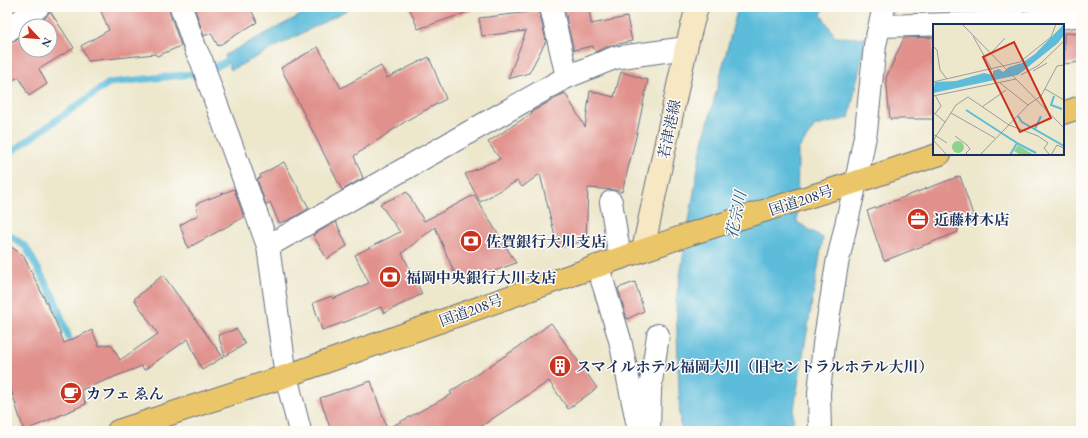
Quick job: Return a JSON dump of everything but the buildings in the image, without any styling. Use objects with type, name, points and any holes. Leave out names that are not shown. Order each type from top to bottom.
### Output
[{"type":"highway","points":[[1064,113],[1081,107]]},
{"type":"highway","name":"国道208号","points":[[118,431],[286,376],[643,250],[937,155]]},
{"type":"main road","name":"若津港線","points":[[643,250],[686,48],[697,7]]},
{"type":"street","points":[[7,30],[38,7]]},
{"type":"street","points":[[181,7],[268,246],[286,376],[300,431]]},
{"type":"street","points":[[551,7],[567,77]]},
{"type":"street","points":[[820,431],[819,393],[824,344],[850,184],[866,131],[875,45],[882,17],[1026,22],[1081,15]]},
{"type":"street","points":[[268,246],[567,77],[614,58],[686,48]]},
{"type":"street","points":[[611,202],[620,258]]},
{"type":"street","points":[[597,266],[620,340],[642,430]]},
{"type":"street","points":[[642,430],[658,335]]},
{"type":"water","points":[[316,7],[353,7],[231,70],[225,55]]},
{"type":"water","name":"花宗川","points":[[738,7],[824,7],[821,15],[836,37],[866,38],[849,118],[815,126],[798,150],[797,222],[823,238],[793,414],[794,431],[683,431],[680,424],[676,300],[701,150]]},
{"type":"waterway","points":[[7,155],[109,83],[202,73],[236,57]]},
{"type":"waterway","points":[[7,233],[26,247],[55,300],[69,338]]},
{"type":"place","name":"近藤材木店","points":[[918,219]]},
{"type":"place","name":"佐賀銀行大川支店","points":[[471,241]]},
{"type":"place","name":"福岡中央銀行大川支店","points":[[390,277]]},
{"type":"place","name":"スマイルホテル福岡大川（旧セントラルホテル大川）","points":[[560,366]]},
{"type":"place","name":"カフェ ゑん","points":[[71,393]]}]
